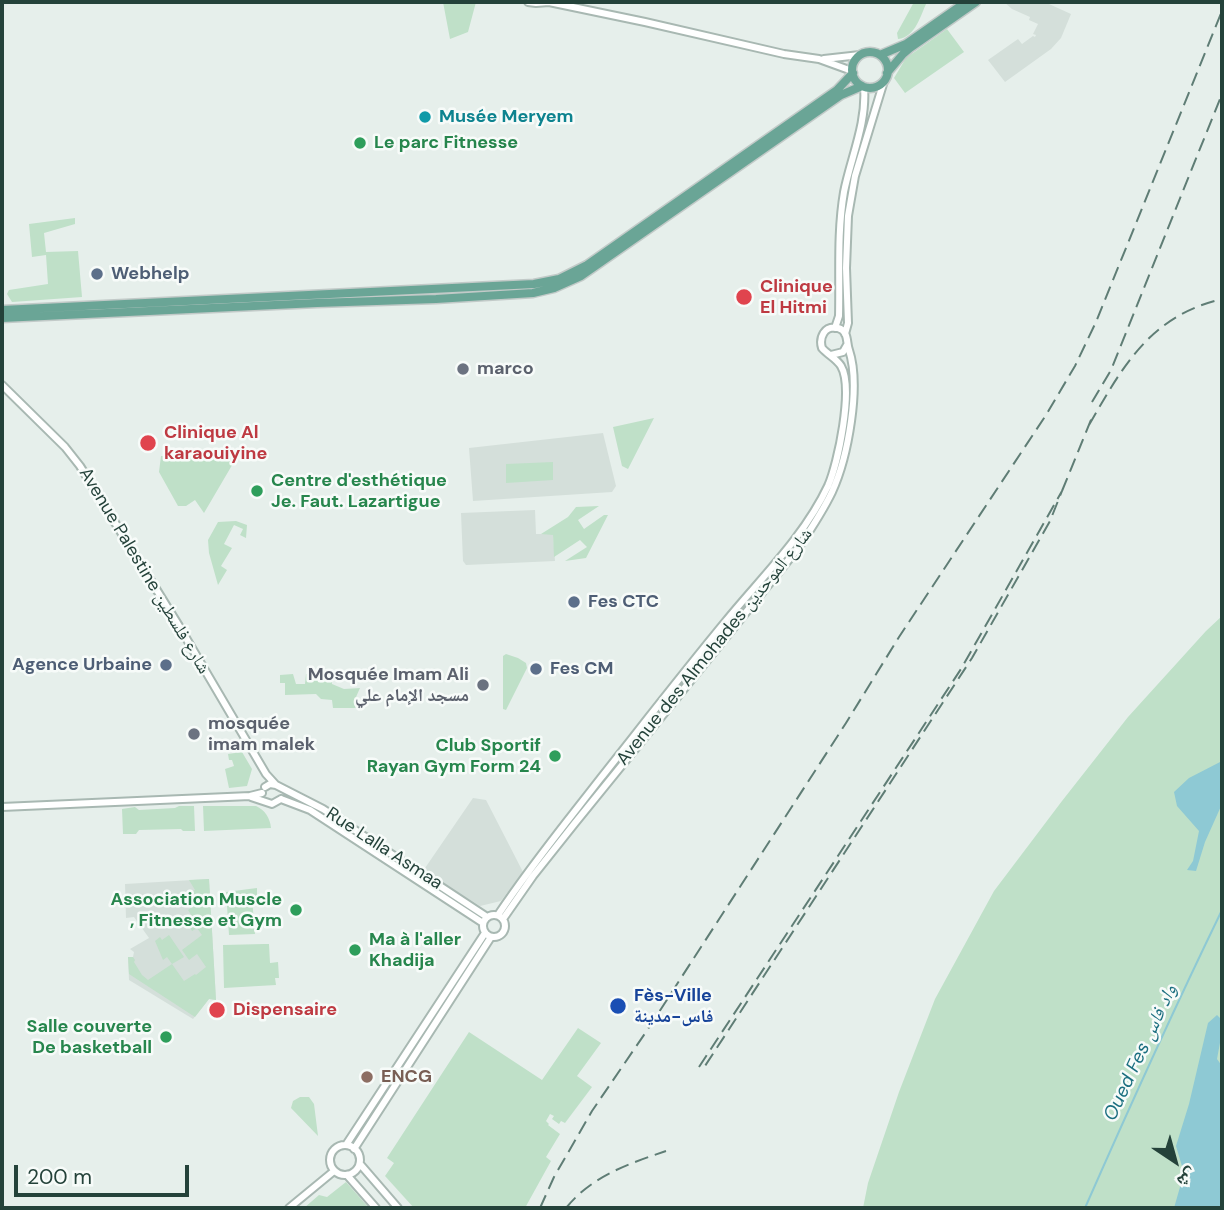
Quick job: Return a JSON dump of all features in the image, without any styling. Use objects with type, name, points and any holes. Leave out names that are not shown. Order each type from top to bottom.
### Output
[{"type":"main road","points":[[880,55],[905,44],[965,2]]},
{"type":"main road","points":[[2,310],[436,293],[533,293],[554,288],[573,281],[603,261],[841,95],[863,86],[875,87],[909,48],[976,2]]},
{"type":"main road","points":[[2,318],[436,293],[534,284],[559,279],[579,270],[837,90],[852,72],[860,55],[869,52],[880,55],[887,64],[886,77]]},
{"type":"main road","points":[[852,72],[857,82],[863,86]]},
{"type":"street","points":[[533,2],[548,2],[784,54],[819,59],[852,72]]},
{"type":"street","points":[[819,59],[860,55]]},
{"type":"street","points":[[845,334],[848,323],[848,216],[855,176],[886,77]]},
{"type":"street","points":[[835,328],[839,316],[840,221],[846,184],[865,110],[863,86]]},
{"type":"street","points":[[839,328],[845,334],[847,345],[839,354],[831,355],[824,351],[820,341],[824,332],[839,328]]},
{"type":"street","name":"Avenue des Almohades شارع الموحدين","points":[[500,917],[799,547],[815,523],[833,490],[847,446],[854,403],[847,345]]},
{"type":"street","name":"Avenue des Almohades شارع الموحدين","points":[[500,917],[529,870],[807,523],[828,485],[835,465],[846,409],[844,374],[831,355]]},
{"type":"street","name":"Avenue Palestine شارع فلسطين","points":[[2,385],[72,454],[180,628],[266,774],[277,785]]},
{"type":"street","points":[[264,794],[270,784],[277,785],[282,794],[281,799],[272,804],[264,794],[266,774]]},
{"type":"street","name":"Rue Lalla Asmaa","points":[[277,785],[323,809],[485,920]]},
{"type":"street","points":[[2,807],[264,794]]},
{"type":"street","name":"Rue Lalla Asmaa","points":[[281,799],[310,810],[485,920]]},
{"type":"street","points":[[354,1149],[488,935],[485,920],[492,915],[500,917],[505,925],[503,933],[496,937],[488,935]]},
{"type":"street","points":[[346,1145],[488,935]]},
{"type":"street","points":[[346,1145],[354,1149],[359,1156],[355,1172],[339,1175],[330,1164],[331,1154],[338,1147],[346,1145]]},
{"type":"street","points":[[359,1164],[398,1208]]},
{"type":"street","points":[[289,1208],[334,1171]]},
{"type":"street","points":[[347,1175],[376,1208]]},
{"type":"shaded area","points":[[1004,2],[1050,2],[1049,4],[1071,14],[1061,38],[1051,49],[1005,82],[988,60],[1018,39],[1022,44],[1035,37],[1033,34],[1038,24]]},
{"type":"shaded area","points":[[603,433],[616,486],[612,492],[473,501],[469,448]]},
{"type":"shaded area","points":[[535,510],[536,534],[553,534],[555,561],[466,565],[463,561],[461,513]]},
{"type":"shaded area","points":[[473,798],[486,800],[523,872],[501,901],[480,906],[423,871]]},
{"type":"shaded area","points":[[209,879],[216,1000],[209,999],[193,1019],[129,980],[128,957],[133,957],[134,952],[130,949],[149,938],[134,917],[126,918],[125,884]]},
{"type":"green space","points":[[443,2],[476,2],[468,32],[450,39]]},
{"type":"green space","points":[[914,2],[927,2],[913,30],[898,39],[897,33]]},
{"type":"green space","points":[[947,29],[964,52],[905,93],[894,78],[906,58]]},
{"type":"green space","points":[[75,218],[75,224],[44,233],[46,252],[78,251],[82,297],[12,302],[7,294],[9,290],[48,284],[46,255],[32,257],[29,224]]},
{"type":"green space","points":[[654,418],[628,469],[622,466],[613,427]]},
{"type":"green space","points":[[238,455],[204,513],[195,500],[186,506],[178,506],[159,472],[161,456]]},
{"type":"green space","points":[[553,462],[553,480],[506,483],[506,464]]},
{"type":"green space","points":[[599,506],[578,520],[584,529],[608,515],[586,558],[565,561],[587,547],[580,540],[554,557],[553,535],[541,534],[568,517],[576,507]]},
{"type":"green space","points":[[236,521],[247,525],[246,538],[240,535],[243,529],[234,525],[224,544],[232,548],[221,566],[227,570],[218,585],[208,540],[218,522]]},
{"type":"green space","points":[[1222,616],[1222,1208],[863,1208],[868,1183],[899,1092],[935,999],[994,891],[1128,717]]},
{"type":"green space","points":[[506,654],[526,663],[527,668],[506,710],[503,709],[503,656]]},
{"type":"green space","points":[[331,672],[332,684],[344,689],[360,688],[356,697],[357,708],[333,708],[332,700],[321,699],[316,694],[285,695],[285,683],[280,683],[280,675],[293,674],[296,684],[305,684],[306,674]]},
{"type":"green space","points":[[242,752],[252,769],[247,786],[229,788],[225,769],[234,766],[228,754]]},
{"type":"green space","points":[[194,806],[195,831],[139,830],[136,834],[123,834],[122,809]]},
{"type":"green space","points":[[203,806],[256,806],[266,815],[271,828],[204,831]]},
{"type":"green space","points":[[209,879],[216,1000],[209,999],[195,1017],[129,974],[128,957],[133,957],[142,975],[148,980],[172,964],[184,981],[206,967],[197,954],[189,960],[182,950],[202,935],[197,928],[192,931],[190,927],[195,921],[188,910],[201,901],[197,895],[193,897],[190,893],[195,890],[189,880]]},
{"type":"green space","points":[[257,888],[257,896],[252,898],[255,934],[229,935],[226,892]]},
{"type":"green space","points":[[169,935],[184,957],[172,964],[167,957],[163,960],[155,941],[160,937],[162,940]]},
{"type":"green space","points":[[269,944],[270,963],[278,962],[279,978],[275,978],[276,985],[224,988],[223,945]]},
{"type":"green space","points":[[578,1028],[601,1043],[577,1076],[592,1087],[565,1123],[561,1121],[559,1124],[550,1114],[546,1121],[560,1134],[546,1157],[551,1161],[525,1208],[414,1208],[385,1176],[394,1163],[387,1158],[469,1032],[542,1080]]},
{"type":"green space","points":[[300,1097],[309,1097],[314,1104],[318,1136],[291,1108],[293,1101]]},
{"type":"green space","points":[[346,1182],[369,1208],[304,1208],[319,1195],[327,1197]]},
{"type":"water","points":[[1222,761],[1222,804],[1205,842],[1196,871],[1187,870],[1193,861],[1199,831],[1177,806],[1174,792],[1189,778]]},
{"type":"water","points":[[1217,1015],[1222,1020],[1217,1059],[1222,1066],[1222,1208],[1174,1208],[1184,1173],[1176,1146],[1208,1023]]},
{"type":"waterway","name":"Oued Fes واد فاس","points":[[1085,1208],[1222,910]]},
{"type":"railway","points":[[540,1208],[554,1177],[592,1111],[648,1029],[899,637],[1046,415],[1075,366],[1096,322],[1222,11]]},
{"type":"railway","points":[[1092,402],[1111,370],[1222,94]]},
{"type":"railway","points":[[1089,425],[1114,383],[1141,346],[1176,318],[1197,307],[1222,299]]},
{"type":"railway","points":[[1062,491],[1093,415]]},
{"type":"railway","points":[[699,1067],[961,669],[1062,491],[1050,521],[972,658],[703,1069]]},
{"type":"railway","points":[[566,1208],[599,1179],[666,1151]]},
{"type":"place","name":"Musée Meryem","points":[[425,117]]},
{"type":"place","name":"Le parc Fitnesse","points":[[360,143]]},
{"type":"place","name":"Webhelp","points":[[97,274]]},
{"type":"place","name":"Clinique El Hitmi","points":[[744,297]]},
{"type":"place","name":"marco","points":[[463,369]]},
{"type":"place","name":"Clinique Al karaouiyine","points":[[148,443]]},
{"type":"place","name":"Centre d'esthétique Je. Faut. Lazartigue","points":[[257,491]]},
{"type":"place","name":"Fes CTC","points":[[574,602]]},
{"type":"place","name":"Agence Urbaine","points":[[166,665]]},
{"type":"place","name":"Fes CM","points":[[536,669]]},
{"type":"place","name":"Mosquée Imam Ali مسجد الإمام علي","points":[[483,685]]},
{"type":"place","name":"mosquée imam malek","points":[[194,734]]},
{"type":"place","name":"Club Sportif Rayan Gym Form 24","points":[[555,756]]},
{"type":"place","name":"Association Muscle , Fitnesse et Gym","points":[[296,910]]},
{"type":"place","name":"Ma à l'aller Khadija","points":[[355,950]]},
{"type":"place","name":"Fès-Ville فاس-مدينة","points":[[618,1006]]},
{"type":"place","name":"Dispensaire","points":[[217,1010]]},
{"type":"place","name":"Salle couverte De basketball","points":[[166,1037]]},
{"type":"place","name":"ENCG","points":[[367,1077]]}]
